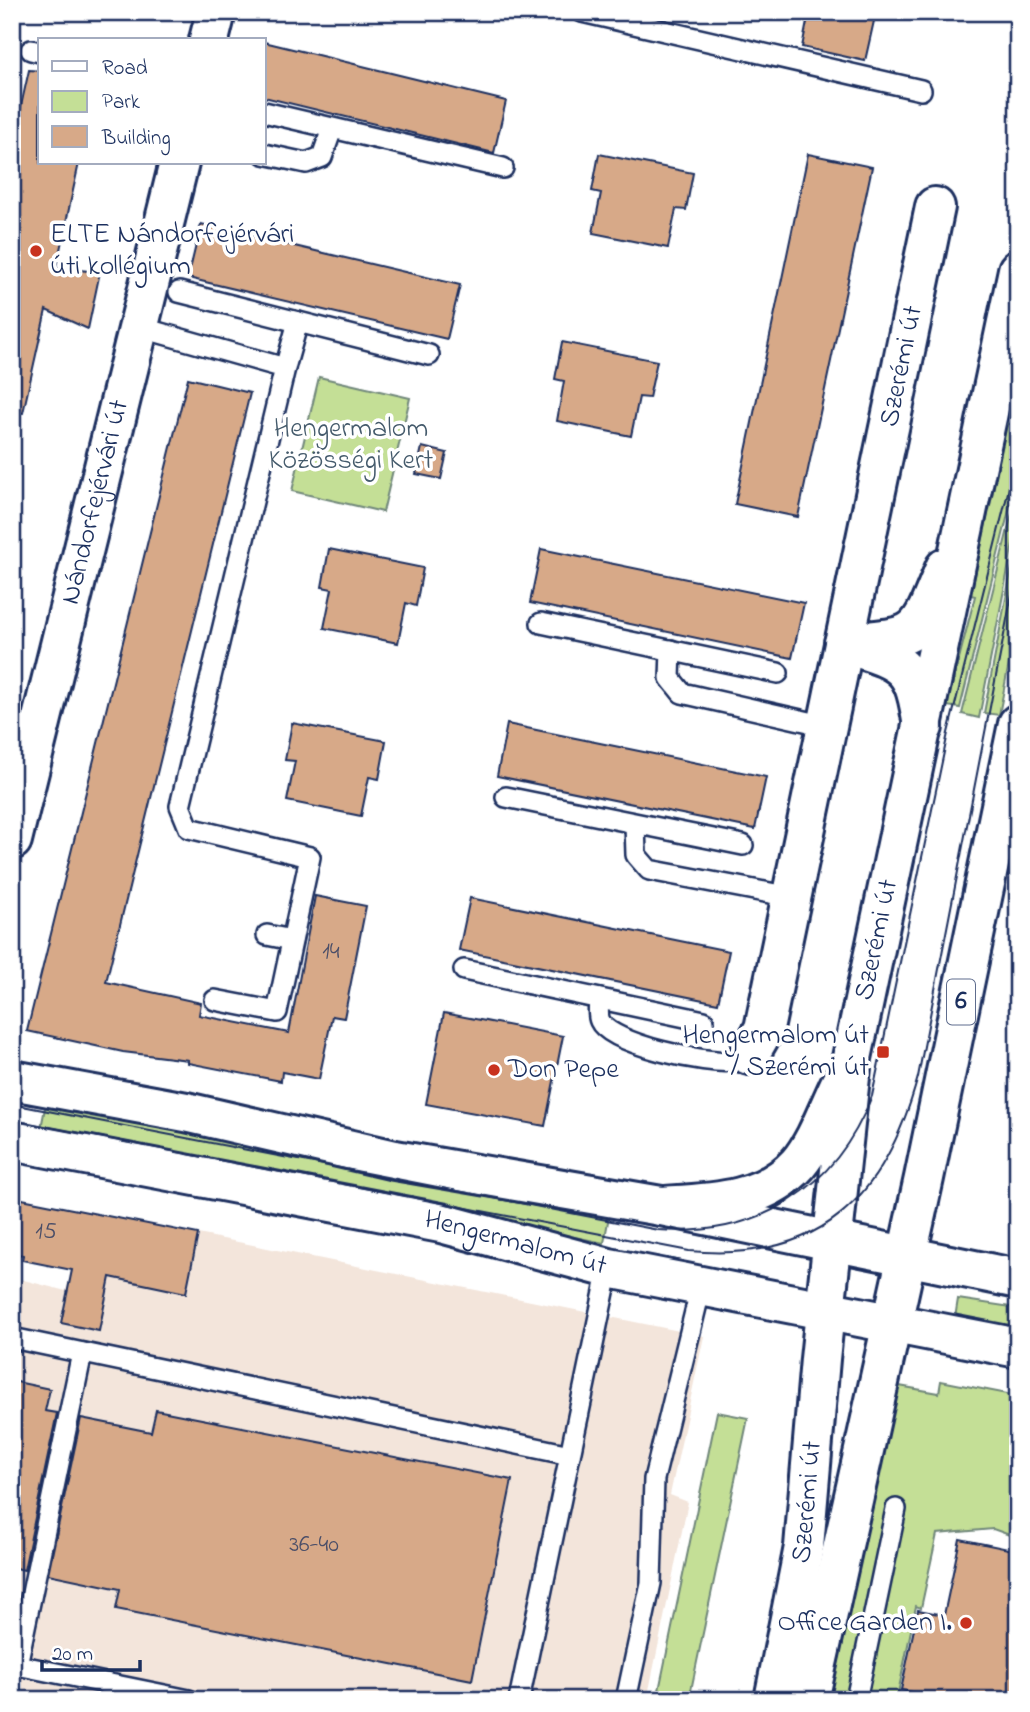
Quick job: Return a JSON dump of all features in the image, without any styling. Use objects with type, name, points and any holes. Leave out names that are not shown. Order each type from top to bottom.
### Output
[{"type":"main road","points":[[210,38],[216,12]]},
{"type":"main road","name":"Nándorfejérvári út","points":[[12,840],[179,164]]},
{"type":"main road","name":"Szerémi út","points":[[749,1055],[764,1029],[935,207]]},
{"type":"main road","name":"Szerémi út","points":[[774,1700],[804,1547],[831,1241],[852,1058],[1018,270]]},
{"type":"main road","points":[[844,643],[909,634],[924,621],[966,518]]},
{"type":"main road","points":[[844,643],[887,657],[905,669],[917,687],[923,727]]},
{"type":"main road","name":"Szerémi út","points":[[809,1700],[907,1257],[1018,724]]},
{"type":"main road","points":[[661,1206],[717,1202],[751,1195],[781,1179],[798,1164],[807,1151],[852,1058]]},
{"type":"main road","name":"Hengermalom út","points":[[12,1080],[186,1112],[395,1160],[661,1206],[1018,1279]]},
{"type":"main road","name":"Hengermalom út","points":[[12,1141],[441,1223],[609,1268],[1018,1348]]},
{"type":"lane","points":[[582,12],[921,90]]},
{"type":"lane","points":[[266,112],[503,167]]},
{"type":"lane","points":[[266,154],[306,163],[322,157],[332,129]]},
{"type":"lane","points":[[179,292],[429,355]]},
{"type":"lane","points":[[215,1000],[277,1012],[310,857],[189,828],[180,806],[298,322]]},
{"type":"lane","points":[[139,327],[285,368]]},
{"type":"lane","points":[[541,623],[778,673]]},
{"type":"lane","points":[[671,650],[670,678],[682,693],[827,726]]},
{"type":"lane","points":[[506,797],[743,845]]},
{"type":"lane","points":[[635,824],[636,855],[649,870],[791,897]]},
{"type":"lane","points":[[267,935],[292,940]]},
{"type":"lane","points":[[464,971],[704,1021]]},
{"type":"lane","points":[[599,999],[599,1020],[611,1034],[631,1044],[716,1061],[733,1061],[749,1055]]},
{"type":"lane","points":[[519,1700],[609,1268]]},
{"type":"lane","points":[[626,1700],[651,1583],[654,1479],[701,1287]]},
{"type":"lane","points":[[12,1338],[570,1455]]},
{"type":"lane","points":[[82,1353],[17,1665],[189,1700]]},
{"type":"lane","points":[[856,1700],[896,1509]]},
{"type":"shaded area","points":[[84,1211],[704,1336],[670,1495],[688,1502],[647,1700],[12,1700],[12,1277],[66,1291]]},
{"type":"green space","points":[[1018,369],[1018,474],[960,708],[947,706],[975,596],[971,595]]},
{"type":"green space","name":"Hengermalom Közösségi Kert","points":[[319,377],[410,398],[383,512],[292,491]]},
{"type":"green space","points":[[1018,489],[1018,518],[979,718],[962,714]]},
{"type":"green space","points":[[1018,535],[1018,617],[999,715],[984,713]]},
{"type":"green space","points":[[46,1103],[609,1216],[604,1243],[41,1128]]},
{"type":"green space","points":[[958,1299],[1018,1308],[1018,1328],[955,1318]]},
{"type":"green space","points":[[941,1381],[1018,1396],[1018,1538],[993,1529],[937,1534],[921,1608],[916,1606],[898,1693],[902,1694],[901,1700],[830,1700],[899,1386],[939,1393]]},
{"type":"green space","points":[[717,1412],[748,1418],[689,1700],[657,1700]]},
{"type":"building","points":[[809,12],[876,12],[865,61],[802,47]]},
{"type":"building","points":[[266,42],[506,101],[494,153],[266,97]]},
{"type":"building","name":"ELTE Nándorfejérvári úti kollégium","points":[[29,70],[38,71],[38,164],[79,164],[56,268],[100,272],[88,329],[46,310],[23,413],[12,412],[12,146]]},
{"type":"building","points":[[599,154],[693,173],[686,210],[676,209],[668,248],[593,233],[601,193],[592,191]]},
{"type":"building","points":[[808,154],[872,167],[798,517],[735,504]]},
{"type":"building","points":[[201,224],[460,285],[447,339],[188,278]]},
{"type":"building","points":[[562,342],[657,361],[649,398],[639,397],[631,436],[557,421],[564,381],[555,379]]},
{"type":"building","points":[[188,378],[250,393],[106,982],[201,1003],[199,1015],[289,1033],[315,896],[366,906],[344,1018],[332,1016],[319,1079],[282,1072],[281,1081],[188,1063],[188,1060],[123,1052],[27,1031]]},
{"type":"building","points":[[422,447],[447,453],[441,479],[416,474]]},
{"type":"building","points":[[329,549],[423,568],[416,606],[406,603],[398,643],[324,628],[332,589],[322,587]]},
{"type":"building","points":[[541,549],[804,603],[792,658],[530,603]]},
{"type":"building","points":[[292,723],[386,741],[379,779],[369,777],[361,816],[287,801],[295,761],[285,760]]},
{"type":"building","points":[[507,724],[766,777],[755,829],[497,776]]},
{"type":"building","points":[[470,898],[729,951],[718,1003],[459,950]]},
{"type":"building","name":"Don Pepe","points":[[444,1013],[563,1036],[545,1126],[426,1104]]},
{"type":"building","points":[[12,1197],[198,1234],[186,1293],[110,1277],[99,1331],[61,1323],[72,1270],[22,1260],[23,1255],[12,1253]]},
{"type":"building","points":[[12,1381],[50,1389],[45,1411],[57,1413],[24,1570],[12,1567]]},
{"type":"building","points":[[156,1410],[512,1480],[472,1680],[116,1609],[120,1589],[48,1574],[81,1418],[151,1432]]},
{"type":"building","name":"Office Garden I.","points":[[960,1539],[1018,1551],[1018,1700],[926,1700],[927,1695],[901,1690],[918,1610],[944,1615]]},
{"type":"tram line","points":[[12,1104],[658,1230],[695,1230],[729,1225],[760,1215],[789,1201],[815,1182],[837,1158],[856,1129],[872,1096],[948,733],[1018,452]]},
{"type":"tram line","points":[[12,1120],[689,1251],[735,1252],[776,1246],[811,1233],[841,1214],[866,1188],[887,1157],[904,1120],[918,1077],[1018,563]]},
{"type":"place","name":"ELTE Nándorfejérvári úti kollégium","points":[[36,251]]},
{"type":"place","name":"Hengermalom út / Szerémi út","points":[[883,1052]]},
{"type":"place","name":"Don Pepe","points":[[494,1070]]},
{"type":"place","name":"Office Garden I.","points":[[966,1623]]}]
